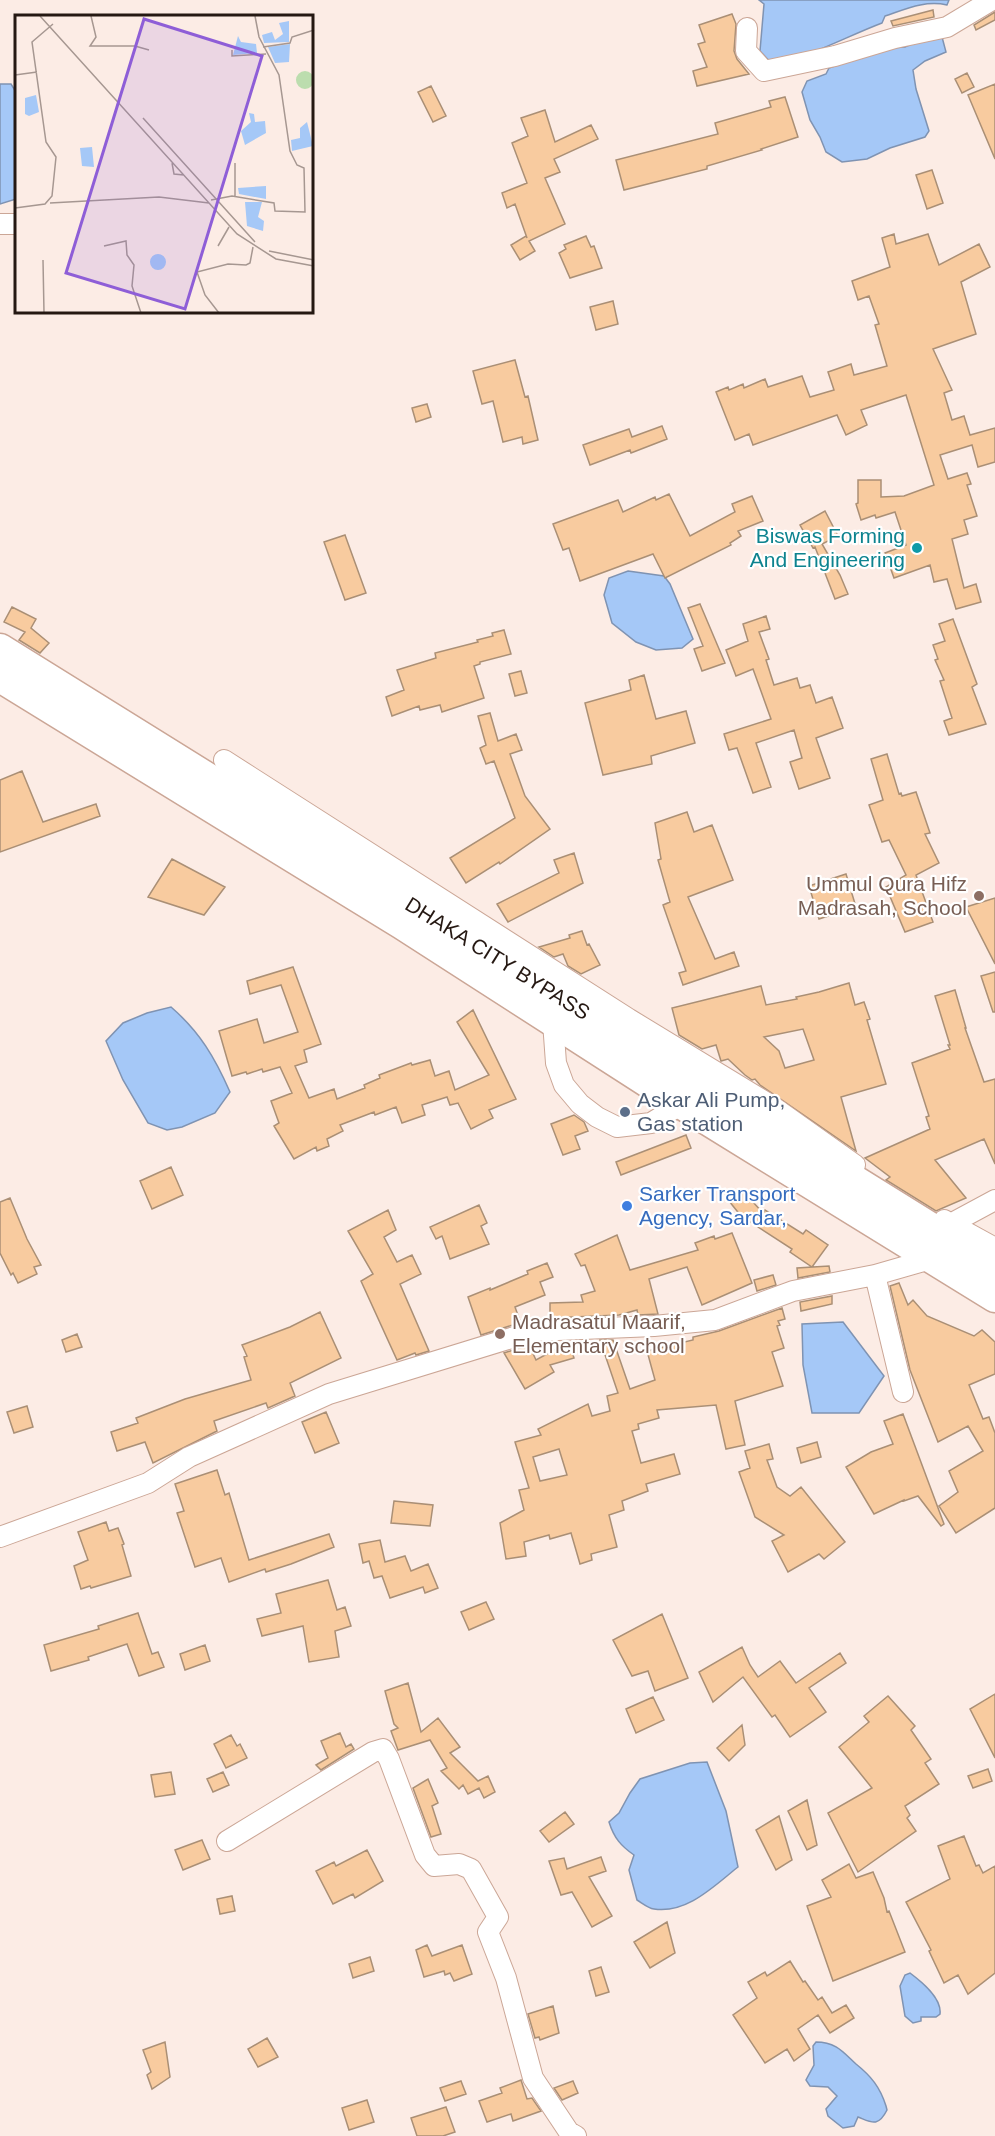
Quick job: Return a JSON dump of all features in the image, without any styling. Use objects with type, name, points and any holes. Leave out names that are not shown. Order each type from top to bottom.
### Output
[{"type":"highway","name":"DHAKA CITY BYPASS","points":[[0,650],[941,1238],[995,1268]]},
{"type":"highway","points":[[0,678],[402,924],[682,1104],[941,1238],[995,1297]]},
{"type":"street","points":[[747,28],[746,51],[764,71],[835,56],[896,38],[947,27],[992,0]]},
{"type":"street","points":[[224,760],[629,1019],[771,1106],[862,1170],[941,1238],[995,1248]]},
{"type":"street","points":[[553,1022],[556,1063],[564,1085],[580,1104],[597,1117],[617,1127],[651,1123],[682,1104]]},
{"type":"street","points":[[0,1537],[148,1483],[189,1457],[329,1394],[534,1331],[654,1326],[715,1320],[793,1291],[875,1275],[941,1238],[995,1200]]},
{"type":"street","points":[[875,1275],[903,1392]]},
{"type":"street","points":[[227,1841],[374,1752],[383,1749],[389,1759],[425,1855],[434,1866],[459,1863],[471,1869],[498,1917],[488,1932],[506,1978],[533,2079],[569,2132],[576,2136]]},
{"type":"water","points":[[759,0],[949,0],[947,5],[923,4],[885,16],[882,23],[828,46],[800,57],[772,64],[760,51],[764,4]]},
{"type":"water","points":[[931,35],[942,37],[946,52],[925,61],[913,70],[916,89],[929,131],[925,137],[890,148],[867,159],[842,162],[826,152],[810,120],[802,92],[807,81],[826,74],[829,68],[887,48],[905,47]]},
{"type":"water","points":[[0,84],[11,84],[15,90],[15,199],[0,204]]},
{"type":"water","points":[[628,571],[664,576],[670,584],[693,639],[682,648],[656,650],[636,642],[612,623],[604,595],[609,578]]},
{"type":"water","points":[[171,1007],[206,1046],[230,1092],[215,1113],[182,1127],[167,1130],[148,1123],[123,1080],[106,1041],[123,1023],[147,1013]]},
{"type":"water","points":[[843,1322],[884,1376],[859,1413],[812,1413],[803,1365],[802,1324]]},
{"type":"water","points":[[707,1762],[726,1811],[738,1867],[710,1890],[689,1903],[666,1909],[650,1908],[637,1900],[629,1870],[634,1855],[618,1841],[609,1822],[619,1813],[640,1779],[690,1763]]},
{"type":"water","points":[[910,1973],[935,1996],[940,2008],[940,2014],[936,2017],[921,2017],[921,2021],[913,2023],[905,2016],[900,1986],[905,1975]]},
{"type":"water","points":[[816,2042],[839,2048],[871,2078],[884,2099],[887,2110],[884,2116],[874,2122],[858,2117],[854,2126],[843,2128],[828,2116],[826,2109],[837,2096],[828,2087],[810,2086],[806,2080],[814,2065],[813,2046]]},
{"type":"building","points":[[933,10],[934,17],[893,26],[891,21]]},
{"type":"building","points":[[995,12],[995,20],[976,30],[974,25]]},
{"type":"building","points":[[732,14],[736,24],[734,51],[737,59],[749,74],[697,86],[693,71],[707,67],[698,44],[705,42],[699,25]]},
{"type":"building","points":[[967,73],[974,87],[962,93],[955,79]]},
{"type":"building","points":[[995,84],[995,159],[968,95]]},
{"type":"building","points":[[431,86],[446,116],[433,122],[418,92]]},
{"type":"building","points":[[785,97],[798,137],[707,166],[707,169],[624,190],[616,160],[718,134],[715,123],[771,107],[769,101]]},
{"type":"building","points":[[545,110],[555,142],[591,125],[598,139],[554,159],[560,172],[545,178],[565,224],[529,241],[535,251],[520,260],[511,245],[526,236],[527,238],[515,204],[507,208],[502,193],[527,183],[512,143],[528,136],[521,118]]},
{"type":"building","points":[[932,170],[943,203],[927,209],[916,175]]},
{"type":"building","points":[[894,234],[896,244],[928,234],[939,265],[979,244],[990,267],[961,282],[976,334],[933,349],[952,390],[944,393],[952,420],[964,416],[970,435],[995,428],[995,462],[978,467],[972,445],[940,455],[948,479],[967,473],[971,484],[967,485],[977,516],[964,520],[968,534],[952,539],[964,588],[976,584],[981,602],[956,609],[947,579],[934,582],[930,565],[894,578],[885,553],[906,545],[895,512],[861,520],[856,504],[858,503],[858,480],[881,480],[881,497],[904,496],[934,485],[906,395],[861,410],[867,425],[846,435],[837,415],[753,445],[749,434],[735,440],[716,392],[743,384],[744,388],[765,379],[768,387],[802,376],[810,397],[834,390],[828,372],[851,364],[854,375],[887,366],[875,325],[879,324],[869,296],[858,300],[852,281],[890,267],[882,238]]},
{"type":"building","points":[[586,236],[591,247],[594,246],[602,268],[570,278],[559,253],[566,249],[564,245]]},
{"type":"building","points":[[613,301],[618,324],[596,330],[590,307]]},
{"type":"building","points":[[515,360],[525,397],[528,396],[538,440],[523,444],[522,437],[503,442],[493,401],[482,404],[473,371]]},
{"type":"building","points":[[427,404],[431,417],[416,422],[412,408]]},
{"type":"building","points":[[662,426],[667,439],[590,465],[583,445],[629,429],[632,437]]},
{"type":"building","points":[[669,494],[690,536],[735,512],[732,504],[752,496],[763,521],[738,531],[741,536],[730,543],[731,545],[665,578],[653,554],[580,581],[569,548],[563,550],[553,524],[618,500],[623,512],[655,497],[656,500]]},
{"type":"building","points":[[825,511],[838,536],[822,544],[848,594],[835,599],[815,547],[813,548],[800,525]]},
{"type":"building","points":[[345,535],[366,593],[345,600],[324,542]]},
{"type":"building","points":[[700,604],[725,663],[702,671],[694,649],[703,646],[688,608]]},
{"type":"building","points":[[12,607],[36,619],[31,628],[49,643],[40,653],[19,640],[25,632],[4,622]]},
{"type":"building","points":[[766,616],[770,629],[759,632],[769,659],[766,660],[774,685],[797,678],[800,688],[810,685],[816,703],[832,697],[843,728],[816,738],[830,778],[799,789],[790,762],[802,758],[794,730],[756,743],[771,787],[753,793],[737,748],[729,750],[724,734],[771,719],[753,669],[736,676],[726,650],[748,641],[743,624]]},
{"type":"building","points":[[953,619],[977,684],[972,687],[986,724],[949,735],[944,721],[952,718],[940,681],[944,680],[935,660],[938,659],[933,645],[945,641],[939,624]]},
{"type":"building","points":[[504,630],[511,654],[480,662],[474,666],[484,698],[442,712],[440,705],[420,710],[419,706],[392,716],[386,697],[404,690],[397,670],[436,658],[435,653],[478,642],[477,640],[493,636],[492,633]]},
{"type":"building","points":[[521,671],[527,693],[515,696],[509,674]]},
{"type":"building","points":[[644,675],[656,719],[686,711],[695,743],[651,756],[652,764],[603,775],[585,703],[631,690],[629,680]]},
{"type":"building","points":[[490,713],[498,741],[516,734],[522,750],[510,754],[525,796],[550,829],[500,864],[499,862],[466,883],[450,858],[515,818],[494,761],[486,764],[480,748],[486,745],[478,716]]},
{"type":"building","points":[[887,754],[899,794],[901,793],[902,796],[916,792],[930,833],[925,834],[939,863],[916,875],[933,922],[905,932],[886,887],[906,875],[889,840],[882,842],[869,805],[883,800],[871,759]]},
{"type":"building","points":[[22,771],[43,822],[96,804],[100,816],[0,852],[0,780]]},
{"type":"building","points":[[687,812],[694,832],[712,825],[733,880],[688,897],[715,959],[734,952],[739,966],[683,985],[679,973],[686,971],[663,905],[670,902],[658,860],[661,859],[655,823]]},
{"type":"building","points":[[574,853],[583,883],[508,922],[497,904],[559,873],[554,860]]},
{"type":"building","points":[[172,859],[225,887],[204,915],[148,897]]},
{"type":"building","points":[[846,874],[856,907],[819,919],[809,886]]},
{"type":"building","points":[[995,898],[995,964],[966,907]]},
{"type":"building","points":[[582,931],[587,945],[589,944],[600,965],[581,974],[568,966],[563,954],[554,957],[539,947],[570,938],[569,935]]},
{"type":"building","points":[[293,967],[321,1044],[304,1050],[307,1062],[295,1066],[309,1098],[334,1089],[337,1099],[365,1088],[364,1085],[380,1078],[379,1075],[411,1063],[412,1065],[430,1060],[435,1076],[449,1071],[455,1090],[489,1075],[457,1022],[473,1010],[516,1099],[489,1110],[493,1118],[471,1129],[458,1103],[450,1105],[447,1097],[422,1105],[425,1115],[402,1123],[396,1107],[375,1115],[374,1112],[340,1125],[343,1131],[327,1139],[329,1146],[317,1151],[316,1147],[294,1159],[274,1126],[279,1123],[271,1101],[292,1093],[280,1067],[232,1076],[219,1031],[257,1019],[264,1043],[298,1032],[281,985],[250,994],[247,981]]},
{"type":"building","points":[[995,972],[995,1012],[993,1012],[981,976]]},
{"type":"building","points":[[849,983],[855,1005],[864,1002],[886,1084],[841,1097],[856,1151],[760,1085],[755,1079],[752,1080],[745,1075],[728,1059],[721,1061],[716,1045],[702,1049],[679,1035],[672,1008],[761,986],[766,1005]],"holes":[[[803,1029],[814,1060],[785,1068],[779,1051],[764,1037]]]},
{"type":"building","points":[[955,990],[965,1028],[984,1082],[995,1079],[995,1164],[984,1139],[935,1160],[966,1198],[936,1211],[886,1180],[890,1177],[865,1158],[930,1129],[926,1117],[929,1116],[912,1063],[950,1049],[935,996]]},
{"type":"building","points":[[574,1115],[584,1122],[588,1131],[575,1136],[580,1149],[563,1155],[551,1124]]},
{"type":"building","points":[[686,1135],[691,1148],[621,1175],[616,1162]]},
{"type":"building","points":[[171,1167],[183,1195],[152,1209],[140,1181]]},
{"type":"building","points":[[742,1190],[763,1213],[765,1210],[803,1234],[806,1230],[828,1245],[812,1267],[790,1252],[792,1249],[741,1216],[729,1201]]},
{"type":"building","points":[[10,1198],[41,1265],[34,1267],[37,1274],[18,1283],[13,1273],[11,1275],[0,1253],[0,1202]]},
{"type":"building","points":[[479,1205],[487,1223],[481,1226],[489,1244],[450,1259],[442,1236],[436,1239],[430,1227]]},
{"type":"building","points":[[388,1210],[396,1230],[384,1237],[397,1262],[412,1255],[421,1274],[400,1284],[429,1351],[416,1355],[415,1353],[397,1360],[361,1281],[373,1274],[348,1231]]},
{"type":"building","points":[[732,1233],[752,1283],[702,1305],[687,1267],[649,1279],[658,1314],[638,1315],[637,1310],[619,1315],[550,1318],[550,1303],[583,1302],[581,1295],[595,1291],[585,1265],[581,1266],[575,1254],[617,1235],[630,1270],[698,1250],[695,1243],[714,1236],[715,1239]]},
{"type":"building","points":[[547,1263],[553,1277],[540,1282],[545,1295],[515,1307],[519,1323],[481,1335],[468,1297],[528,1274],[527,1271]]},
{"type":"building","points":[[829,1266],[830,1272],[798,1278],[797,1268]]},
{"type":"building","points":[[773,1275],[776,1285],[757,1291],[754,1280]]},
{"type":"building","points":[[899,1283],[908,1305],[913,1300],[927,1316],[974,1336],[982,1330],[995,1342],[995,1374],[969,1385],[983,1419],[989,1417],[995,1433],[995,1508],[956,1533],[939,1506],[958,1492],[949,1471],[983,1451],[968,1426],[938,1442],[910,1370],[890,1286]]},
{"type":"building","points":[[832,1296],[832,1304],[801,1311],[800,1302]]},
{"type":"building","points":[[782,1308],[785,1319],[778,1321],[780,1325],[777,1326],[784,1348],[772,1352],[783,1386],[735,1401],[745,1445],[726,1449],[716,1405],[657,1410],[659,1418],[638,1424],[639,1429],[632,1431],[641,1463],[674,1454],[680,1474],[646,1484],[648,1491],[622,1501],[624,1510],[609,1515],[617,1547],[591,1554],[592,1560],[580,1564],[571,1533],[550,1539],[549,1535],[524,1542],[526,1556],[506,1559],[500,1523],[524,1510],[519,1490],[529,1488],[515,1442],[541,1435],[538,1429],[588,1404],[592,1416],[610,1411],[607,1396],[618,1393],[600,1340],[613,1340],[630,1389],[655,1380],[647,1351],[719,1331]],"holes":[[[559,1449],[567,1475],[540,1481],[533,1457]]]},
{"type":"building","points":[[320,1312],[341,1358],[290,1383],[295,1396],[268,1408],[266,1403],[214,1421],[217,1431],[153,1463],[145,1442],[117,1451],[111,1432],[138,1423],[136,1418],[185,1399],[251,1380],[244,1357],[247,1356],[242,1345],[290,1327]]},
{"type":"building","points":[[77,1334],[82,1347],[66,1352],[62,1340]]},
{"type":"building","points":[[569,1342],[574,1358],[550,1365],[554,1372],[525,1389],[504,1353],[529,1345],[536,1360]]},
{"type":"building","points":[[27,1406],[33,1427],[14,1433],[7,1412]]},
{"type":"building","points":[[326,1412],[339,1443],[315,1453],[302,1422]]},
{"type":"building","points":[[903,1414],[944,1524],[941,1526],[918,1496],[874,1514],[846,1467],[871,1452],[893,1444],[884,1421]]},
{"type":"building","points":[[817,1442],[821,1457],[801,1463],[797,1448]]},
{"type":"building","points":[[769,1444],[773,1459],[767,1460],[777,1487],[790,1496],[801,1487],[845,1542],[824,1559],[819,1554],[788,1572],[772,1541],[784,1535],[755,1517],[739,1472],[750,1468],[745,1451]]},
{"type":"building","points":[[217,1470],[225,1495],[229,1493],[249,1560],[329,1534],[334,1547],[291,1564],[266,1572],[265,1569],[229,1582],[221,1558],[195,1567],[177,1513],[184,1511],[175,1484]]},
{"type":"building","points":[[394,1501],[433,1505],[430,1526],[391,1523]]},
{"type":"building","points":[[106,1522],[109,1531],[118,1528],[131,1576],[81,1589],[74,1566],[88,1560],[78,1532]]},
{"type":"building","points":[[380,1540],[385,1562],[405,1556],[411,1571],[428,1564],[438,1588],[425,1593],[423,1587],[390,1598],[382,1576],[374,1578],[369,1561],[363,1563],[359,1544]]},
{"type":"building","points":[[328,1580],[337,1610],[345,1607],[351,1626],[335,1631],[339,1657],[309,1662],[303,1626],[262,1636],[257,1619],[281,1613],[276,1594]]},
{"type":"building","points":[[486,1602],[494,1619],[469,1630],[461,1612]]},
{"type":"building","points":[[138,1613],[152,1654],[158,1652],[164,1667],[139,1676],[127,1644],[88,1657],[89,1660],[51,1671],[44,1645],[99,1629],[98,1626]]},
{"type":"building","points":[[662,1614],[688,1678],[655,1691],[648,1671],[632,1676],[613,1640]]},
{"type":"building","points":[[205,1645],[210,1661],[185,1670],[180,1654]]},
{"type":"building","points":[[742,1647],[758,1677],[780,1661],[796,1683],[840,1653],[846,1663],[809,1688],[826,1712],[790,1737],[775,1715],[772,1717],[743,1677],[713,1702],[699,1672]]},
{"type":"building","points":[[408,1683],[421,1732],[438,1718],[460,1747],[450,1753],[478,1781],[488,1776],[495,1792],[484,1798],[479,1788],[468,1794],[463,1785],[459,1789],[441,1771],[447,1768],[430,1740],[398,1750],[391,1731],[398,1728],[394,1724],[385,1691]]},
{"type":"building","points":[[995,1694],[995,1758],[970,1709]]},
{"type":"building","points":[[888,1696],[915,1726],[911,1730],[931,1759],[925,1763],[939,1784],[905,1806],[910,1815],[907,1818],[916,1831],[858,1872],[828,1813],[872,1788],[839,1747],[869,1722],[864,1716]]},
{"type":"building","points":[[653,1697],[664,1720],[636,1733],[626,1709]]},
{"type":"building","points":[[742,1725],[745,1745],[729,1761],[717,1748]]},
{"type":"building","points":[[340,1733],[346,1747],[351,1744],[354,1749],[321,1770],[316,1765],[328,1758],[321,1741]]},
{"type":"building","points":[[231,1735],[237,1746],[240,1744],[247,1758],[226,1768],[214,1744]]},
{"type":"building","points":[[988,1769],[992,1781],[973,1788],[968,1776]]},
{"type":"building","points":[[171,1772],[175,1794],[155,1797],[151,1775]]},
{"type":"building","points":[[223,1772],[229,1785],[213,1792],[207,1779]]},
{"type":"building","points":[[428,1779],[438,1803],[432,1806],[441,1834],[431,1837],[413,1788]]},
{"type":"building","points":[[807,1800],[817,1845],[807,1850],[788,1811]]},
{"type":"building","points":[[565,1812],[574,1824],[549,1842],[540,1831]]},
{"type":"building","points":[[779,1816],[792,1860],[776,1870],[756,1830]]},
{"type":"building","points":[[964,1836],[976,1866],[979,1865],[983,1873],[995,1866],[995,1973],[968,1994],[958,1975],[944,1983],[929,1951],[931,1950],[906,1902],[950,1879],[938,1846]]},
{"type":"building","points":[[202,1840],[210,1859],[183,1870],[175,1850]]},
{"type":"building","points":[[367,1850],[383,1881],[355,1898],[353,1894],[333,1904],[316,1871],[334,1862],[336,1866]]},
{"type":"building","points":[[601,1857],[606,1871],[589,1877],[612,1916],[592,1927],[572,1892],[561,1895],[549,1861],[564,1858],[567,1869]]},
{"type":"building","points":[[849,1864],[856,1878],[873,1872],[887,1912],[889,1911],[905,1952],[833,1981],[807,1906],[831,1897],[822,1880]]},
{"type":"building","points":[[232,1896],[235,1911],[220,1914],[217,1899]]},
{"type":"building","points":[[667,1922],[675,1953],[650,1968],[634,1942]]},
{"type":"building","points":[[427,1945],[432,1956],[462,1945],[472,1974],[454,1981],[450,1973],[445,1975],[444,1971],[424,1977],[416,1950]]},
{"type":"building","points":[[370,1957],[374,1971],[353,1978],[349,1964]]},
{"type":"building","points":[[790,1961],[803,1982],[805,1981],[818,2000],[822,1997],[832,2013],[846,2005],[854,2018],[830,2033],[818,2015],[798,2029],[810,2049],[794,2061],[787,2049],[765,2063],[733,2015],[757,1998],[748,1982],[765,1972],[767,1976]]},
{"type":"building","points":[[601,1967],[609,1992],[596,1996],[589,1971]]},
{"type":"building","points":[[553,2006],[559,2033],[540,2040],[539,2037],[535,2038],[528,2014]]},
{"type":"building","points":[[267,2038],[278,2057],[258,2067],[248,2049]]},
{"type":"building","points":[[165,2042],[170,2077],[152,2089],[147,2075],[151,2072],[143,2050]]},
{"type":"building","points":[[521,2080],[527,2099],[532,2098],[541,2111],[513,2121],[511,2114],[487,2122],[479,2101],[502,2093],[500,2088]]},
{"type":"building","points":[[461,2081],[466,2094],[445,2101],[440,2088]]},
{"type":"building","points":[[573,2081],[578,2093],[562,2100],[554,2088]]},
{"type":"building","points":[[367,2100],[374,2122],[349,2130],[342,2108]]},
{"type":"building","points":[[446,2107],[455,2132],[443,2136],[417,2136],[411,2118]]},
{"type":"place","name":"Biswas Forming And Engineering","points":[[917,548]]},
{"type":"place","name":"Ummul Qura Hifz Madrasah, School","points":[[979,896]]},
{"type":"place","name":"Askar Ali Pump, Gas station","points":[[625,1112]]},
{"type":"place","name":"Sarker Transport Agency, Sardar,","points":[[627,1206]]},
{"type":"place","name":"Madrasatul Maarif, Elementary school","points":[[500,1334]]}]
